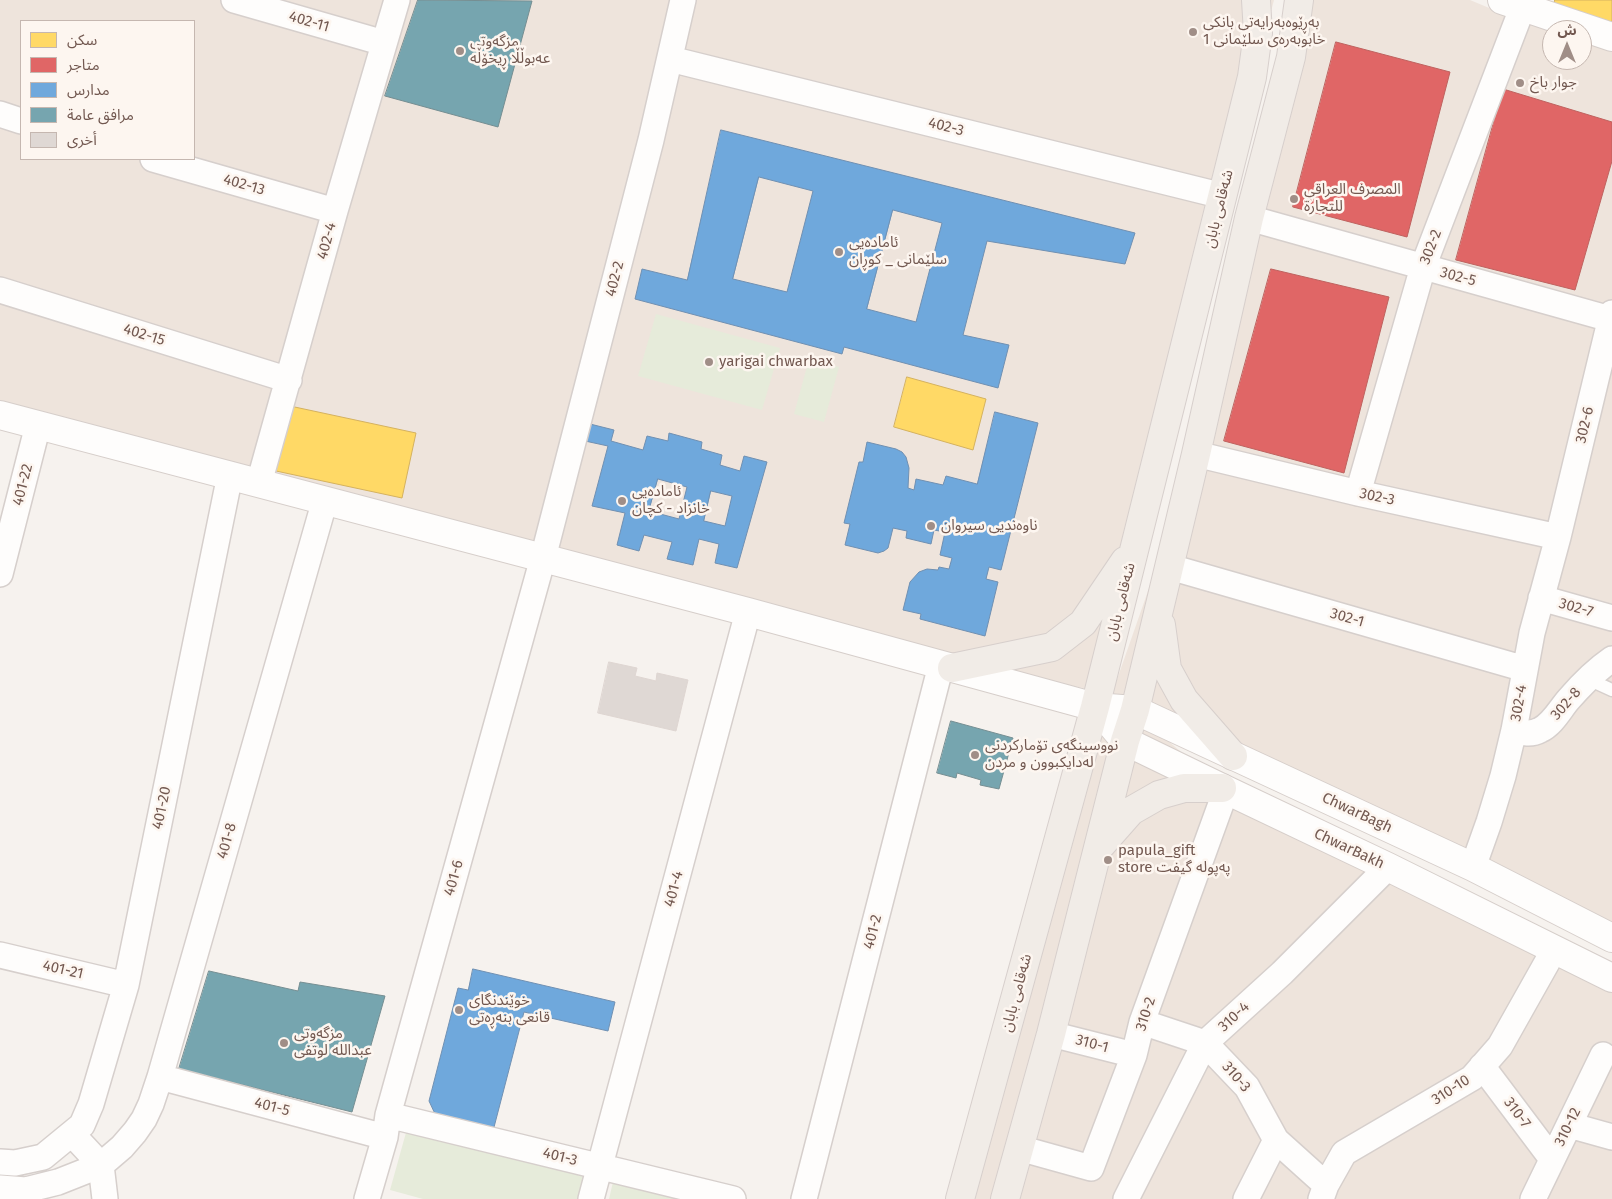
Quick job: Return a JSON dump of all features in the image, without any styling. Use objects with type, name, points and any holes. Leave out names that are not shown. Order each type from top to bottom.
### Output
[{"type":"main road","name":"شەقامی بابان","points":[[1004,1199],[1051,1034],[1125,740],[1135,710],[1196,454],[1249,218],[1291,57],[1299,0]]},
{"type":"main road","points":[[1517,2],[1612,37]]},
{"type":"main road","name":"شەقامی بابان","points":[[960,1199],[1095,707],[1136,545],[1252,77],[1261,4]]},
{"type":"main road","name":"ChwarBagh","points":[[0,415],[748,612],[1095,707],[1135,710],[1472,867],[1612,938]]},
{"type":"main road","points":[[947,667],[1052,647],[1083,623],[1136,545]]},
{"type":"main road","points":[[1159,610],[1167,669],[1184,700],[1233,756]]},
{"type":"main road","name":"ChwarBakh","points":[[1095,707],[1125,740],[1612,978]]},
{"type":"main road","points":[[1098,848],[1131,811],[1159,795],[1184,788],[1224,789]]},
{"type":"street","name":"402-11","points":[[234,0],[384,43]]},
{"type":"street","name":"402-4","points":[[259,483],[335,211],[397,0]]},
{"type":"street","name":"402-2","points":[[543,558],[651,140],[683,0]]},
{"type":"street","name":"302-2","points":[[1358,493],[1423,268],[1517,2]]},
{"type":"street","name":"402-3","points":[[670,59],[1222,196]]},
{"type":"street","points":[[0,114],[20,121]]},
{"type":"street","name":"402-13","points":[[156,160],[335,211]]},
{"type":"street","name":"302-5","points":[[1249,218],[1423,268],[1611,316]]},
{"type":"street","name":"402-15","points":[[0,290],[289,380]]},
{"type":"street","name":"302-6","points":[[1558,537],[1611,316]]},
{"type":"street","name":"401-22","points":[[0,574],[38,425]]},
{"type":"street","name":"302-3","points":[[1196,454],[1358,493],[1558,537]]},
{"type":"street","name":"401-20","points":[[0,1162],[15,1163],[43,1157],[82,1125],[91,1104],[126,985],[230,475]]},
{"type":"street","name":"401-8","points":[[0,1188],[26,1190],[58,1182],[101,1165],[122,1147],[136,1132],[144,1119],[160,1077],[325,500]]},
{"type":"street","name":"302-4","points":[[1472,867],[1503,776],[1541,598],[1558,537]]},
{"type":"street","name":"401-6","points":[[367,1199],[543,558]]},
{"type":"street","name":"302-1","points":[[1170,566],[1525,668]]},
{"type":"street","name":"302-7","points":[[1541,598],[1612,618]]},
{"type":"street","name":"401-4","points":[[591,1199],[748,612]]},
{"type":"street","name":"302-8","points":[[1514,730],[1530,733],[1539,731],[1546,726],[1588,679],[1612,659]]},
{"type":"street","name":"401-2","points":[[804,1199],[947,667]]},
{"type":"street","name":"310-2","points":[[1019,1148],[1090,1168],[1134,1055],[1142,1022],[1224,789]]},
{"type":"street","name":"310-4","points":[[1126,1199],[1206,1044],[1388,867]]},
{"type":"street","name":"310-10","points":[[1323,1192],[1344,1153],[1472,1078],[1500,1046],[1554,950]]},
{"type":"street","name":"401-21","points":[[0,955],[126,985]]},
{"type":"street","name":"310-3","points":[[1142,1022],[1206,1044],[1247,1087],[1276,1140],[1323,1192]]},
{"type":"street","name":"310-1","points":[[1051,1034],[1134,1055]]},
{"type":"street","name":"310-12","points":[[1532,1199],[1603,1055]]},
{"type":"street","name":"310-7","points":[[1482,1066],[1552,1160]]},
{"type":"street","name":"401-5","points":[[160,1077],[386,1126]]},
{"type":"street","points":[[1569,1125],[1612,1137]]},
{"type":"street","name":"401-3","points":[[386,1126],[600,1167],[733,1199]]},
{"type":"street","points":[[72,1134],[101,1165],[105,1199]]},
{"type":"street","points":[[1246,1199],[1276,1140]]},
{"type":"lane","points":[[1588,679],[1612,690]]},
{"type":"shaded area","points":[[0,0],[1274,0],[1223,196],[1114,688],[1196,454],[1301,0],[1470,0],[1542,28],[1542,70],[1592,70],[1592,45],[1612,52],[1612,937],[1115,696],[1226,790],[1612,978],[1612,1199],[975,1199],[1027,1000],[1112,694],[949,660],[0,412]]},
{"type":"green space","name":"yarigai chwarbax","points":[[656,314],[780,348],[762,410],[638,376]]},
{"type":"green space","points":[[809,359],[839,367],[824,422],[794,414]]},
{"type":"green space","points":[[407,1129],[585,1177],[579,1199],[423,1199],[390,1190]]},
{"type":"green space","points":[[613,1182],[681,1199],[609,1199]]},
{"type":"building: سكن","points":[[1555,0],[1612,0],[1612,31],[1592,23],[1592,20],[1585,20],[1554,7]]},
{"type":"building: سكن","points":[[907,377],[986,399],[973,450],[894,427]]},
{"type":"building: سكن","points":[[290,406],[416,433],[402,498],[276,471]]},
{"type":"building: متاجر","points":[[1336,42],[1450,72],[1407,237],[1293,207]]},
{"type":"building: متاجر","points":[[1503,89],[1612,122],[1612,161],[1575,290],[1456,260]]},
{"type":"building: متاجر","points":[[1271,269],[1389,297],[1344,473],[1224,441]]},
{"type":"building: مدارس","name":"ئامادەیی سلێمانی _ کوڕان","points":[[721,130],[1135,233],[1125,264],[987,241],[963,335],[1009,345],[998,388],[844,347],[842,354],[635,299],[642,269],[687,280]],"holes":[[[759,177],[813,191],[787,292],[733,279]],[[893,210],[942,223],[916,322],[867,309]]]},
{"type":"building: مدارس","name":"ناوەندیی سیروان","points":[[995,412],[1038,423],[1001,570],[989,567],[986,579],[998,582],[985,636],[920,619],[921,614],[903,610],[910,582],[919,572],[927,569],[938,570],[939,567],[949,569],[952,558],[940,555],[945,532],[934,530],[931,544],[906,538],[907,531],[893,528],[888,548],[878,553],[845,545],[850,524],[844,523],[859,462],[863,462],[867,442],[902,452],[906,457],[909,468],[908,488],[914,490],[916,479],[943,485],[946,476],[977,484]]},
{"type":"building: مدارس","name":"ئامادەیی خانزاد - کچان","points":[[590,424],[614,430],[611,441],[643,450],[647,436],[668,441],[669,433],[702,442],[701,449],[722,455],[720,465],[740,471],[744,456],[767,462],[737,568],[715,563],[719,544],[699,539],[693,565],[667,559],[672,542],[644,535],[639,551],[617,545],[625,513],[592,506],[608,446],[585,441]],"holes":[[[658,479],[687,487],[679,519],[649,511]],[[711,491],[732,496],[725,526],[704,521]]]},
{"type":"building: مدارس","points":[[473,969],[615,1002],[608,1031],[524,1012],[493,1131],[436,1116],[429,1101],[458,988],[468,990]]},
{"type":"building: مرافق عامة","points":[[418,0],[532,1],[498,127],[385,96]]},
{"type":"building: مرافق عامة","name":"نووسینگەی تۆمارکردنی لەدایکبوون و مردن","points":[[951,721],[1013,738],[999,789],[980,785],[981,780],[957,773],[956,778],[937,773]]},
{"type":"building: مرافق عامة","points":[[209,971],[298,991],[300,982],[385,996],[352,1112],[179,1069]]},
{"type":"building: أخرى","points":[[609,662],[637,668],[635,676],[656,681],[657,673],[688,680],[676,731],[598,713]]},
{"type":"place","name":"بەڕێوەبەرایەتی بانکی خابوبەرەی سلێمانی 1","points":[[1193,32]]},
{"type":"place","name":"مزگەوتی عەبوڵڵا ڕیخۆڵە","points":[[460,51]]},
{"type":"place","name":"جوار باخ","points":[[1520,83]]},
{"type":"place","name":"المصرف العراقي للتجارة","points":[[1294,199]]},
{"type":"place","name":"ئامادەیی سلێمانی _ کوڕان","points":[[839,252]]},
{"type":"place","name":"yarigai chwarbax","points":[[709,362]]},
{"type":"place","name":"ئامادەیی خانزاد - کچان","points":[[622,501]]},
{"type":"place","name":"ناوەندیی سیروان","points":[[931,526]]},
{"type":"place","name":"نووسینگەی تۆمارکردنی لەدایکبوون و مردن","points":[[975,755]]},
{"type":"place","name":"papula_gift store پەپولە گیفت","points":[[1108,860]]},
{"type":"place","name":"خوێندنگای قانعی بنەڕەتی","points":[[459,1010]]},
{"type":"place","name":"مزگەوتی عبداللە لوتفی","points":[[284,1043]]}]
